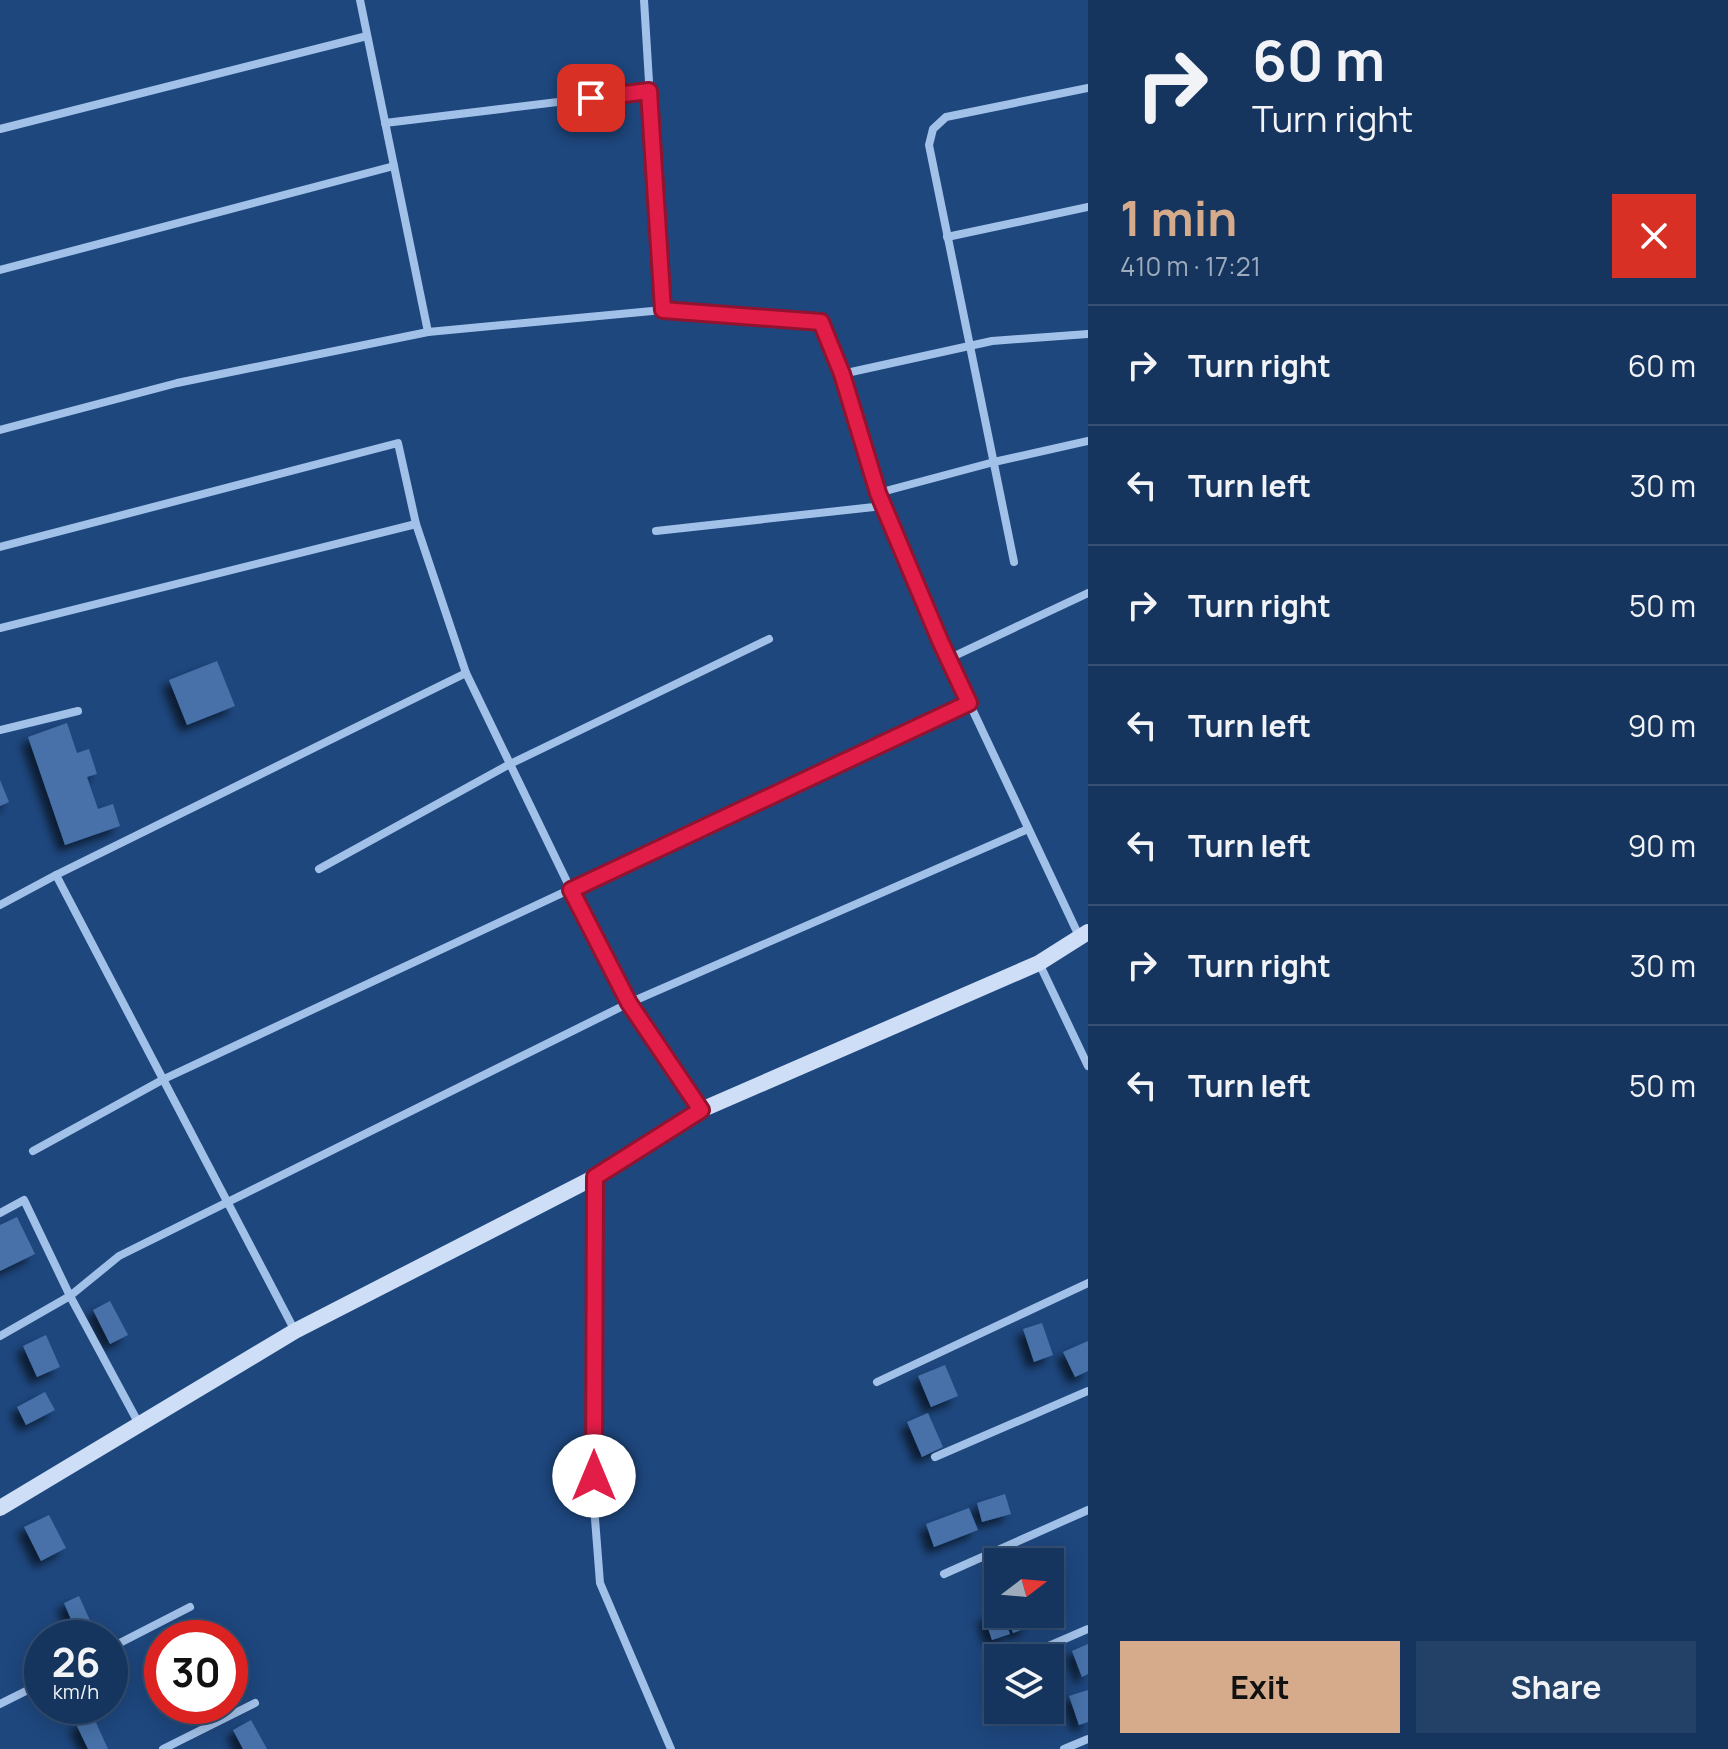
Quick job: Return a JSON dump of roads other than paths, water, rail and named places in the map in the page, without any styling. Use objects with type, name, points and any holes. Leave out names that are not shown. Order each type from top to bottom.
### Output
[{"type":"street","points":[[360,0],[428,332]]},
{"type":"street","points":[[644,0],[663,310]]},
{"type":"street","points":[[0,129],[367,36]]},
{"type":"street","points":[[1014,562],[929,145],[933,129],[946,117],[1088,88]]},
{"type":"street","points":[[385,123],[649,91]]},
{"type":"street","points":[[0,270],[394,166]]},
{"type":"street","points":[[947,237],[1088,207]]},
{"type":"street","points":[[0,430],[177,383],[428,332],[663,310],[821,322],[842,374],[878,493],[948,659],[1028,829],[1084,934],[1039,963],[701,1110],[595,1177],[295,1331],[0,1508]]},
{"type":"street","points":[[842,374],[992,341],[1088,334]]},
{"type":"street","points":[[878,493],[1088,441]]},
{"type":"street","points":[[0,547],[398,443],[416,524],[466,673],[629,1003],[701,1110]]},
{"type":"street","points":[[656,531],[883,506]]},
{"type":"street","points":[[0,628],[416,524]]},
{"type":"street","points":[[948,659],[1088,593]]},
{"type":"street","points":[[319,869],[510,764],[769,639]]},
{"type":"street","points":[[0,905],[466,673]]},
{"type":"street","points":[[33,1151],[164,1079],[969,703]]},
{"type":"street","points":[[0,730],[78,711]]},
{"type":"street","points":[[0,1336],[70,1296],[119,1256],[629,1003],[1028,829]]},
{"type":"street","points":[[56,875],[295,1331]]},
{"type":"street","points":[[1039,963],[1088,1066]]},
{"type":"street","points":[[595,1177],[594,1506],[600,1583],[671,1749]]},
{"type":"street","points":[[0,1213],[24,1200],[70,1296],[139,1425]]},
{"type":"street","points":[[877,1382],[1088,1283]]},
{"type":"street","points":[[935,1457],[1088,1391]]},
{"type":"street","points":[[944,1574],[1088,1510]]},
{"type":"street","points":[[128,1639],[190,1607]]},
{"type":"street","points":[[1053,1644],[1088,1629]]},
{"type":"street","points":[[0,1704],[24,1692]]},
{"type":"street","points":[[163,1749],[255,1703]]},
{"type":"street","points":[[1064,1749],[1088,1739]]}]
